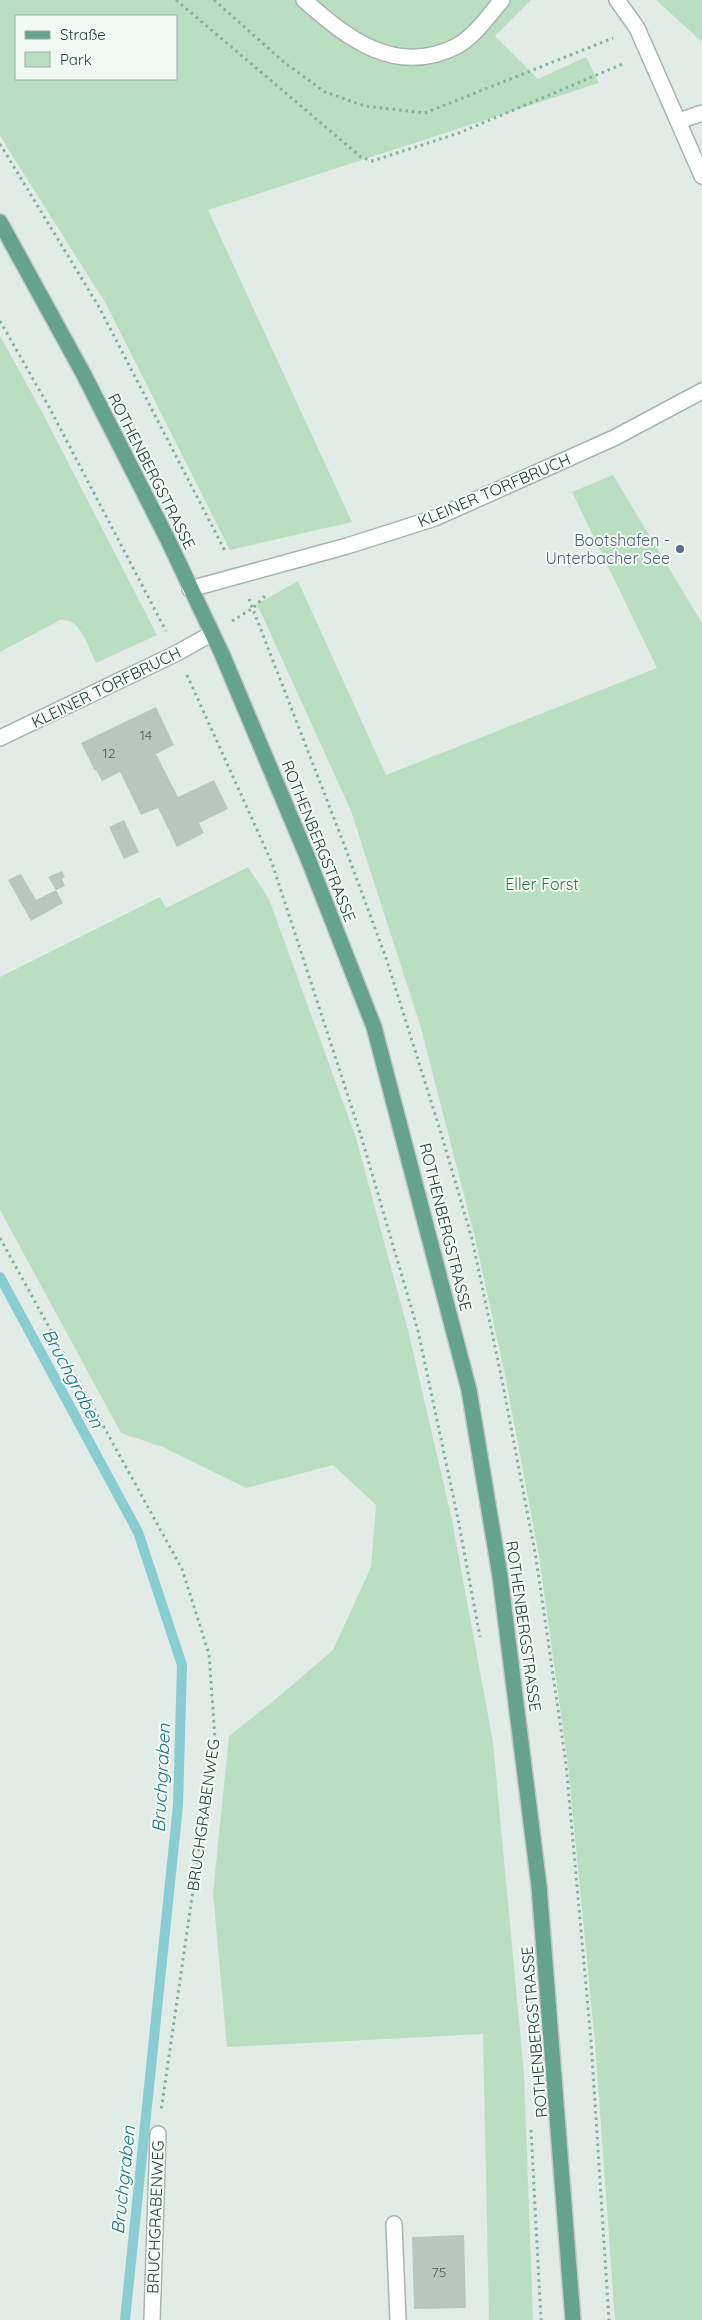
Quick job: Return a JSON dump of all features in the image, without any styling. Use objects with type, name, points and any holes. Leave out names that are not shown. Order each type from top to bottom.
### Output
[{"type":"main road","name":"ROTHENBERGSTRASSE","points":[[0,222],[83,373],[167,538],[222,654],[303,847],[374,1027],[469,1390],[500,1576],[539,1886],[573,2320]]},
{"type":"street","points":[[304,0],[331,24],[357,43],[383,53],[406,58],[430,55],[457,46],[472,34],[502,0]]},
{"type":"street","points":[[617,0],[637,28],[702,176]]},
{"type":"street","points":[[679,121],[702,113]]},
{"type":"street","name":"KLEINER TORFBRUCH","points":[[190,589],[238,577],[435,518],[614,438],[702,391]]},
{"type":"street","name":"KLEINER TORFBRUCH","points":[[0,738],[177,653],[211,634]]},
{"type":"street","name":"BRUCHGRABENWEG","points":[[152,2320],[158,2134]]},
{"type":"street","points":[[394,2224],[398,2320]]},
{"type":"path","points":[[176,0],[361,156],[372,161],[386,159],[459,133],[648,53]]},
{"type":"path","name":"ROTHENBERGSTRASSE","points":[[0,144],[99,307],[253,608]]},
{"type":"path","points":[[0,321],[48,407],[177,653],[272,863],[361,1136],[418,1331],[458,1519],[482,1644]]},
{"type":"path","name":"BRUCHGRABENWEG","points":[[0,1238],[182,1569],[209,1654],[215,1739],[158,2134]]},
{"type":"path","name":"ROTHENBERGSTRASSE","points":[[530,2123],[541,2320]]},
{"type":"green space","points":[[0,0],[531,0],[495,36],[538,79],[586,57],[599,83],[208,210],[352,522],[230,550],[106,304],[0,136]]},
{"type":"green space","points":[[656,0],[702,0],[702,42]]},
{"type":"green space","points":[[0,336],[41,410],[157,635],[96,663],[79,628],[67,620],[60,620],[0,652]]},
{"type":"green space","name":"Eller Forst","points":[[613,475],[702,623],[702,2320],[615,2320],[595,2043],[568,1765],[539,1556],[505,1375],[475,1238],[421,1028],[351,811],[257,604],[298,581],[386,775],[657,668],[572,492]]},
{"type":"green space","points":[[248,867],[269,899],[356,1138],[409,1334],[452,1520],[493,1742],[524,2074],[533,2320],[489,2320],[483,2034],[227,2047],[213,1893],[229,1736],[333,1650],[371,1567],[376,1505],[333,1465],[246,1488],[163,1447],[121,1433],[0,1210],[0,977],[160,897],[166,908]]},
{"type":"building","points":[[156,707],[174,745],[156,754],[178,797],[214,780],[228,809],[199,823],[204,833],[177,847],[158,808],[141,815],[120,772],[102,781],[81,743]]},
{"type":"building","points":[[124,820],[139,852],[124,859],[109,827]]},
{"type":"building","points":[[62,871],[65,877],[62,879],[65,886],[56,890],[48,877]]},
{"type":"building","points":[[21,874],[36,900],[56,890],[63,903],[31,921],[8,880]]},
{"type":"building","points":[[464,2235],[466,2308],[414,2309],[412,2237]]},
{"type":"waterway","name":"Bruchgraben","points":[[0,1277],[138,1532],[182,1665],[178,1805],[125,2320]]},
{"type":"place","name":"Bootshafen - Unterbacher See","points":[[680,549]]}]
